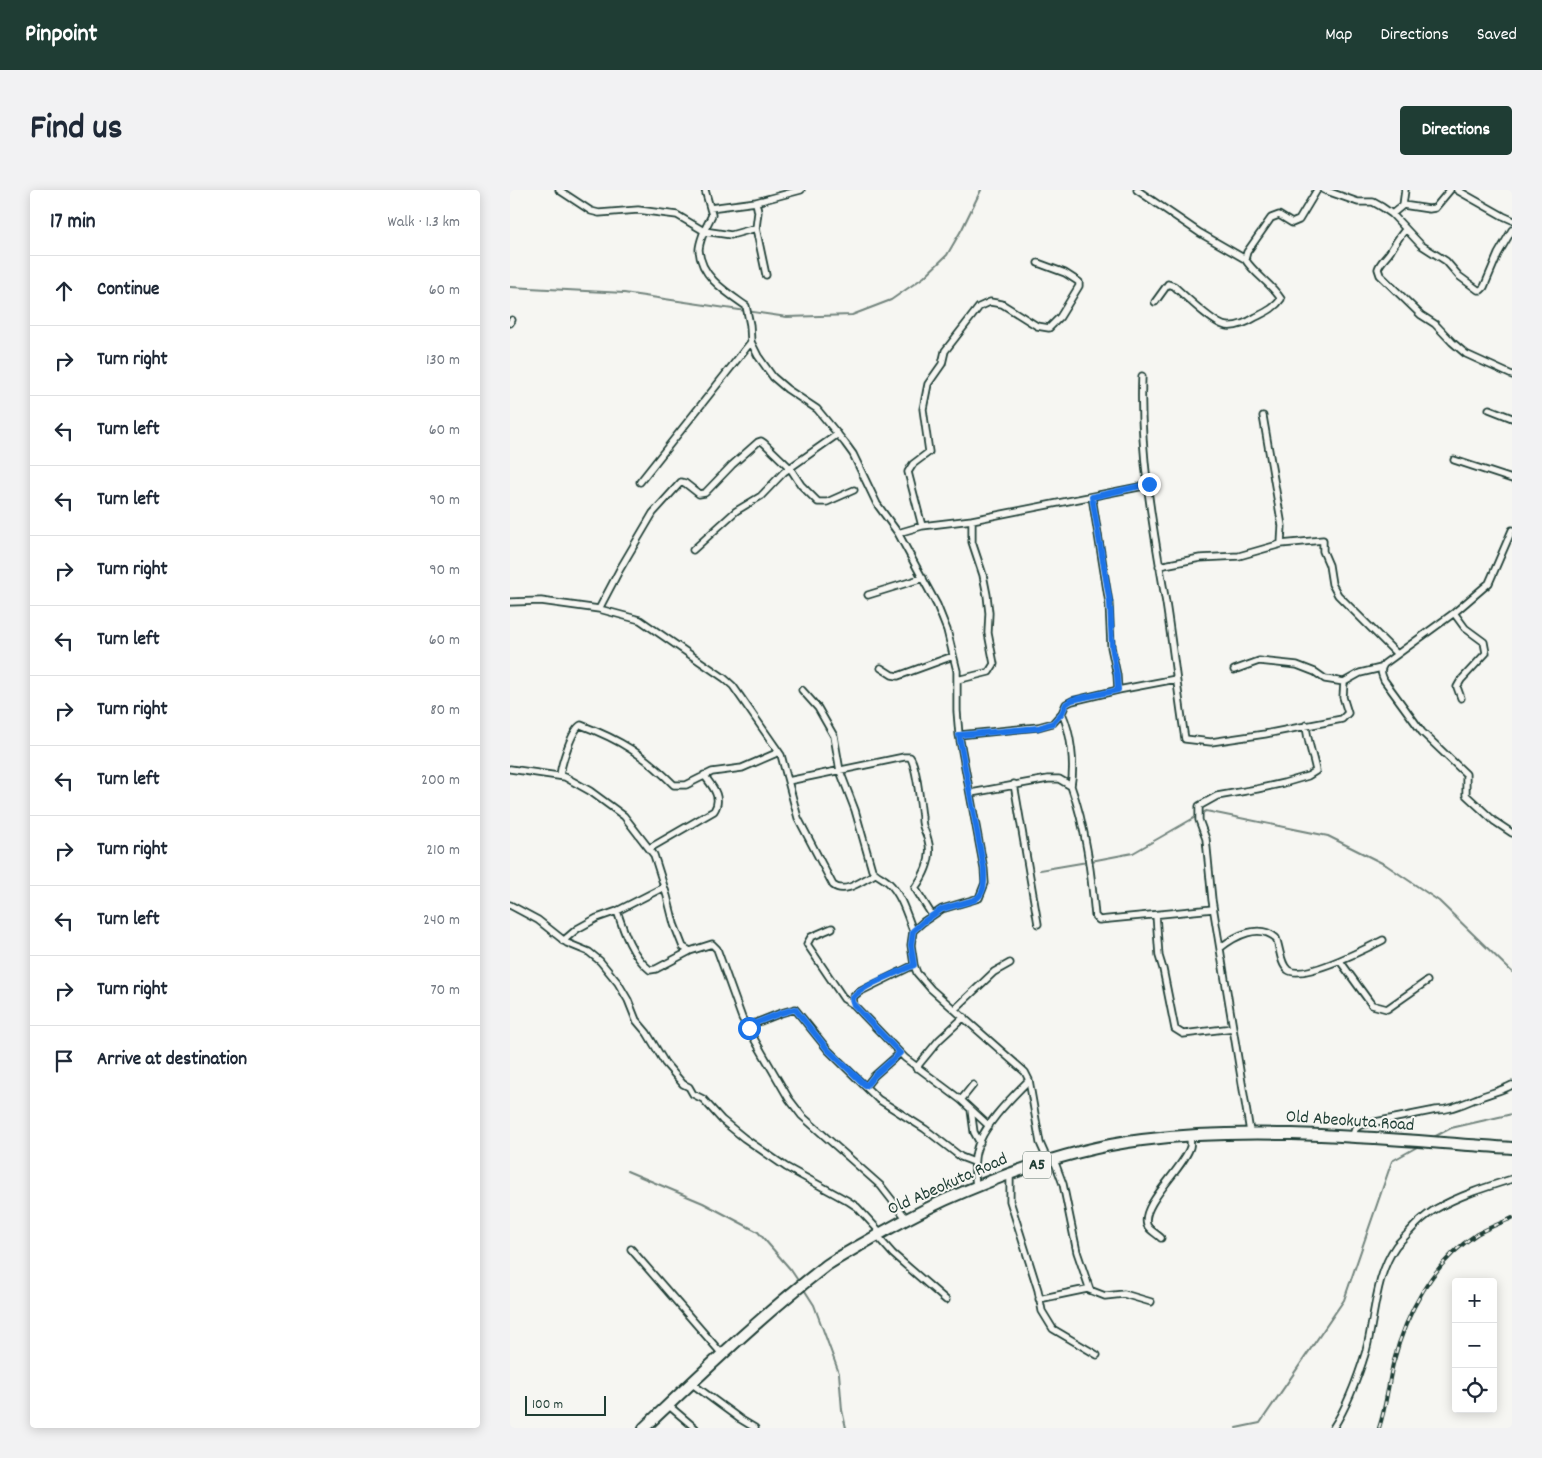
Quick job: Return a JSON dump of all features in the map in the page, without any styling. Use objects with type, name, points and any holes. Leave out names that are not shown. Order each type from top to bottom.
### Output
[{"type":"highway","name":"Old Abeokuta Road","points":[[644,1428],[722,1354],[829,1264],[906,1218],[976,1186],[1051,1160],[1141,1140],[1250,1132],[1512,1148]]},
{"type":"street","points":[[559,190],[591,211],[599,213],[638,210],[677,215],[704,231],[731,235],[756,228]]},
{"type":"street","points":[[706,190],[712,215],[704,231],[699,248],[705,270],[723,289],[746,306],[751,342],[758,356],[773,377],[786,389],[817,409],[853,454],[877,504],[898,533],[923,578],[947,630],[957,680],[959,735],[984,869],[984,883],[979,898],[942,909],[913,931]]},
{"type":"street","points":[[710,208],[756,202],[801,190]]},
{"type":"street","points":[[1137,190],[1200,233],[1245,259],[1250,268],[1275,289],[1281,299],[1277,306],[1249,321],[1224,326],[1209,316],[1174,286],[1168,284],[1154,302]]},
{"type":"street","points":[[1245,259],[1247,252],[1271,218],[1279,215],[1292,223],[1299,220],[1317,190]]},
{"type":"street","points":[[1324,190],[1358,202],[1377,203],[1392,214],[1429,252],[1450,265],[1459,276],[1474,288],[1481,290],[1512,230]]},
{"type":"street","points":[[1392,214],[1403,205],[1405,190]]},
{"type":"street","points":[[1403,205],[1429,209],[1435,208],[1450,190]]},
{"type":"street","points":[[1461,191],[1512,220]]},
{"type":"street","points":[[756,202],[758,212],[756,228],[766,275]]},
{"type":"street","points":[[1406,229],[1397,238],[1385,259],[1379,264],[1380,275],[1466,354],[1512,375]]},
{"type":"street","points":[[922,526],[908,472],[913,464],[930,452],[924,409],[929,379],[939,368],[945,351],[984,304],[990,302],[1002,304],[1037,326],[1052,327],[1079,286],[1079,282],[1065,273],[1038,263]]},
{"type":"street","points":[[640,482],[751,342]]},
{"type":"street","points":[[1142,376],[1141,413],[1149,484],[1159,566],[1185,739],[1211,742],[1266,734],[1342,719],[1347,715],[1343,697],[1344,682]]},
{"type":"street","points":[[1489,409],[1512,418]]},
{"type":"street","points":[[1263,416],[1282,526],[1281,544]]},
{"type":"street","points":[[693,550],[736,511],[761,496],[784,472],[838,434]]},
{"type":"street","points":[[599,609],[653,513],[681,482],[699,494],[705,493],[732,465],[761,441],[790,468],[801,485],[818,502],[827,502],[854,490]]},
{"type":"street","points":[[1454,460],[1512,479]]},
{"type":"street","points":[[898,533],[922,526],[972,520],[1149,484]]},
{"type":"street","points":[[1092,497],[1110,603],[1112,647],[1118,690]]},
{"type":"street","points":[[957,680],[989,672],[994,664],[988,633],[989,613],[987,595],[983,575],[972,542],[972,520]]},
{"type":"street","points":[[1234,670],[1259,661],[1297,665],[1315,672],[1326,679],[1344,682],[1360,673],[1381,668],[1397,654],[1454,613],[1489,583],[1512,530]]},
{"type":"street","points":[[1159,566],[1200,558],[1239,556],[1281,544],[1323,540],[1323,551],[1329,565],[1332,584],[1338,595],[1397,654]]},
{"type":"street","points":[[868,595],[923,578]]},
{"type":"street","points":[[510,602],[541,601],[599,609],[640,620],[724,678],[733,686],[779,752],[798,818],[833,885],[836,888],[844,889],[875,874]]},
{"type":"street","points":[[1454,613],[1465,628],[1484,642],[1486,653],[1457,687],[1461,698]]},
{"type":"street","points":[[881,668],[892,676],[898,676],[953,656]]},
{"type":"street","points":[[1381,668],[1384,680],[1422,732],[1466,774],[1466,795],[1494,821],[1512,833]]},
{"type":"street","points":[[959,735],[1038,728],[1053,723],[1062,713],[1066,704],[1072,700],[1176,679]]},
{"type":"street","points":[[802,690],[818,708],[830,726],[834,736],[840,771],[855,810],[872,870],[889,883],[898,896],[913,931],[911,945],[917,973],[931,989],[1019,1066],[1029,1080],[1040,1143],[1064,1184],[1077,1252],[1090,1290]]},
{"type":"street","points":[[1062,713],[1070,740],[1071,786],[1090,858],[1095,916],[1102,921],[1213,909]]},
{"type":"street","points":[[560,776],[572,736],[576,728],[581,725],[627,745],[646,758],[674,785],[686,785],[712,772],[742,768],[779,752]]},
{"type":"street","points":[[1250,1132],[1213,909],[1206,839],[1198,820],[1199,806],[1217,796],[1257,790],[1308,776],[1316,771],[1314,758],[1306,740],[1306,725]]},
{"type":"street","points":[[788,781],[910,757],[922,817],[921,824],[928,838],[930,852],[924,874],[915,888],[932,915]]},
{"type":"street","points":[[510,769],[560,776],[582,786],[624,816],[654,855],[674,924],[684,947],[690,951]]},
{"type":"street","points":[[650,848],[714,811],[718,802],[718,796],[704,775]]},
{"type":"street","points":[[971,793],[1048,778],[1059,779],[1071,786]]},
{"type":"street","points":[[1014,784],[1038,924]]},
{"type":"street","points":[[563,941],[585,924],[664,887]]},
{"type":"street","points":[[510,905],[538,920],[563,941],[589,952],[600,961],[618,983],[628,1000],[636,1020],[647,1033],[665,1063],[683,1084],[689,1087],[693,1094],[703,1099],[722,1120],[744,1138],[786,1167],[857,1207],[893,1254],[946,1300]]},
{"type":"street","points":[[616,911],[636,955],[650,970],[656,969],[690,951],[712,944],[717,949],[742,1018],[778,1082],[797,1110],[873,1178],[906,1218]]},
{"type":"street","points":[[1156,915],[1159,956],[1164,969],[1175,1029],[1183,1034],[1233,1028]]},
{"type":"street","points":[[832,928],[811,937],[807,944],[844,999],[854,1005],[916,1068],[961,1100],[989,1126]]},
{"type":"street","points":[[1220,948],[1233,938],[1245,933],[1260,932],[1270,934],[1276,938],[1286,967],[1290,972],[1306,971],[1340,961],[1383,940]]},
{"type":"street","points":[[1340,961],[1369,1002],[1387,1009],[1428,981]]},
{"type":"street","points":[[955,1009],[994,972],[1010,963]]},
{"type":"street","points":[[854,1005],[853,997],[859,992],[914,965]]},
{"type":"street","points":[[748,1026],[795,1009],[828,1050],[878,1099],[925,1129],[961,1157],[974,1162]]},
{"type":"street","points":[[916,1068],[939,1040],[964,1017]]},
{"type":"street","points":[[866,1086],[874,1076],[900,1053]]},
{"type":"street","points":[[976,1186],[974,1162],[976,1150],[995,1116],[1029,1080]]},
{"type":"street","points":[[961,1100],[973,1085]]},
{"type":"street","points":[[1352,1138],[1355,1129],[1360,1125],[1436,1110],[1445,1110],[1498,1092],[1512,1085]]},
{"type":"street","points":[[971,1110],[974,1132],[980,1143]]},
{"type":"street","points":[[972,1124],[982,1120]]},
{"type":"street","points":[[1161,1238],[1149,1228],[1147,1223],[1148,1213],[1190,1148],[1190,1136]]},
{"type":"street","points":[[1010,1174],[1010,1201],[1038,1290],[1042,1311],[1050,1326],[1097,1355]]},
{"type":"street","points":[[1333,1428],[1342,1415],[1359,1372],[1366,1351],[1382,1278],[1388,1260],[1396,1246],[1423,1218],[1434,1210],[1463,1196],[1512,1179]]},
{"type":"street","points":[[631,1249],[722,1354]]},
{"type":"street","points":[[1039,1299],[1090,1290],[1105,1296],[1124,1294],[1151,1302]]},
{"type":"street","points":[[691,1383],[755,1428]]},
{"type":"street","points":[[668,1405],[695,1428]]},
{"type":"waterway","points":[[510,287],[624,293],[787,317],[852,315],[891,300],[924,277],[947,255],[981,190]]},
{"type":"waterway","points":[[1091,861],[1133,853],[1206,811],[1328,836],[1386,865],[1439,901],[1512,972]]},
{"type":"waterway","points":[[1040,870],[1087,862]]},
{"type":"waterway","points":[[1432,1138],[1451,1128],[1512,1114]]},
{"type":"waterway","points":[[1236,1428],[1260,1423],[1344,1300],[1392,1161],[1417,1147]]},
{"type":"waterway","points":[[627,1171],[703,1203],[758,1232],[799,1282]]},
{"type":"waterway","points":[[805,1291],[814,1305],[839,1373],[842,1410],[846,1428]]},
{"type":"railway","points":[[1379,1428],[1398,1345],[1413,1308],[1423,1291],[1434,1274],[1461,1246],[1477,1234],[1512,1218]]},
{"type":"route","points":[[749,1028],[748,1026],[795,1009],[828,1050],[866,1086],[874,1076],[900,1053],[854,1005],[852,999],[868,987],[914,965],[911,945],[913,931],[923,922],[942,909],[979,898],[982,892],[984,869],[959,735],[1038,728],[1053,723],[1062,713],[1066,704],[1072,700],[1118,690],[1112,647],[1110,603],[1092,497],[1149,484]]}]
